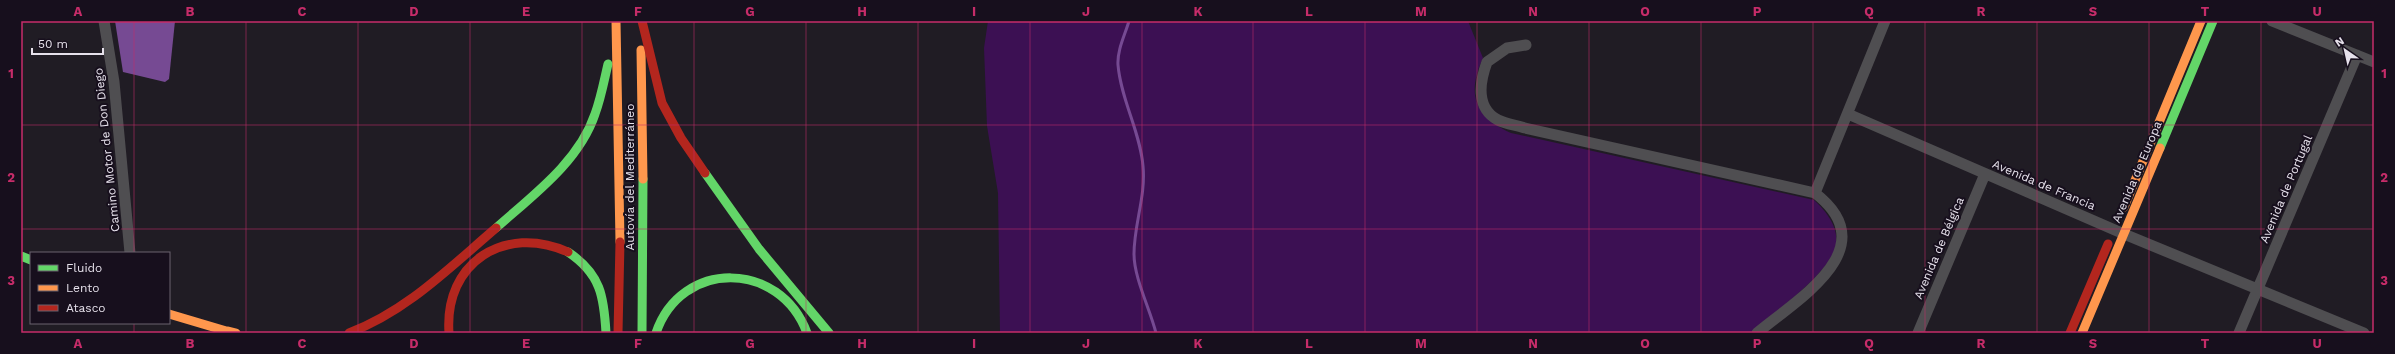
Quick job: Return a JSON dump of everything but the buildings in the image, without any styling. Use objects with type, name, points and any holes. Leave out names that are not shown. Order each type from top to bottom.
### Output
[{"type":"main road","points":[[607,21],[609,158]]},
{"type":"main road","name":"Autovía del Mediterráneo","points":[[616,21],[620,226],[618,333]]},
{"type":"main road","points":[[641,21],[662,103],[681,138],[759,250],[828,333]]},
{"type":"main road","name":"Autovía del Mediterráneo","points":[[641,21],[643,109],[642,333]]},
{"type":"main road","name":"Avenida de Europa","points":[[2082,333],[2119,225],[2201,21]]},
{"type":"main road","name":"Avenida de Europa","points":[[2070,333],[2214,21]]},
{"type":"main road","points":[[349,333],[373,324],[413,300],[543,187],[564,165],[585,136],[595,115],[608,64]]},
{"type":"main road","points":[[449,333],[448,315],[451,296],[461,276],[478,258],[501,245],[538,241],[565,249],[587,268],[597,280],[604,307],[606,333]]},
{"type":"main road","points":[[609,333],[610,260]]},
{"type":"main road","points":[[656,333],[662,316],[678,297],[697,284],[724,276],[756,280],[779,292],[796,309],[807,333]]},
{"type":"main road","points":[[170,315],[233,332]]},
{"type":"main road","points":[[170,315],[218,333]]},
{"type":"street","name":"Camino Motor de Don Diego","points":[[104,21],[114,82],[130,252]]},
{"type":"street","points":[[1815,193],[1885,21]]},
{"type":"street","points":[[2272,21],[2374,62]]},
{"type":"street","points":[[1526,45],[1506,48],[1487,62],[1480,88],[1484,105],[1490,114],[1498,120],[1524,128],[1815,193],[1828,203],[1840,226],[1842,249],[1839,256],[1821,279],[1757,333]]},
{"type":"street","name":"Avenida de Portugal","points":[[2239,333],[2357,55]]},
{"type":"street","name":"Avenida de Francia","points":[[1848,114],[1985,174],[2119,225],[2258,288],[2364,333]]},
{"type":"street","name":"Avenida de Bélgica","points":[[1918,333],[1985,174]]},
{"type":"shaded area","points":[[115,21],[175,21],[169,79],[165,82],[123,72]]},
{"type":"shaded area","points":[[988,21],[1468,21],[1483,58],[1475,83],[1477,103],[1482,112],[1499,126],[1511,133],[1814,200],[1827,214],[1834,226],[1836,232],[1836,245],[1832,256],[1813,280],[1750,333],[1000,333],[998,193],[987,126],[984,48]]},
{"type":"waterway","points":[[1129,21],[1120,48],[1118,65],[1123,91],[1138,140],[1143,166],[1143,188],[1134,254],[1139,283],[1156,333]]},
{"type":"traffic: fast","points":[[2160,148],[2213,21]]},
{"type":"traffic: fast","points":[[496,228],[539,191],[578,148],[588,131],[595,114],[601,96],[608,64]]},
{"type":"traffic: fast","points":[[705,173],[759,249],[829,333]]},
{"type":"traffic: fast","points":[[642,333],[643,179]]},
{"type":"traffic: fast","points":[[568,252],[588,269],[599,287],[604,308],[606,333]]},
{"type":"traffic: fast","points":[[21,256],[30,260]]},
{"type":"traffic: fast","points":[[656,333],[669,309],[686,292],[708,281],[731,278],[754,281],[776,292],[794,309],[807,333]]},
{"type":"traffic: slow","points":[[616,21],[620,242]]},
{"type":"traffic: slow","points":[[2124,207],[2201,21]]},
{"type":"traffic: slow","points":[[641,50],[643,179]]},
{"type":"traffic: slow","points":[[2082,333],[2160,148]]},
{"type":"traffic: slow","points":[[170,314],[233,333]]},
{"type":"traffic: slow","points":[[228,331],[236,333]]},
{"type":"traffic: jam","points":[[642,21],[662,103],[681,138],[705,173]]},
{"type":"traffic: jam","points":[[349,333],[370,324],[409,301],[496,228]]},
{"type":"traffic: jam","points":[[618,333],[620,242]]},
{"type":"traffic: jam","points":[[449,333],[450,308],[457,286],[468,269],[483,255],[501,247],[522,243],[545,245],[568,252]]},
{"type":"traffic: jam","points":[[2070,333],[2108,244]]}]
